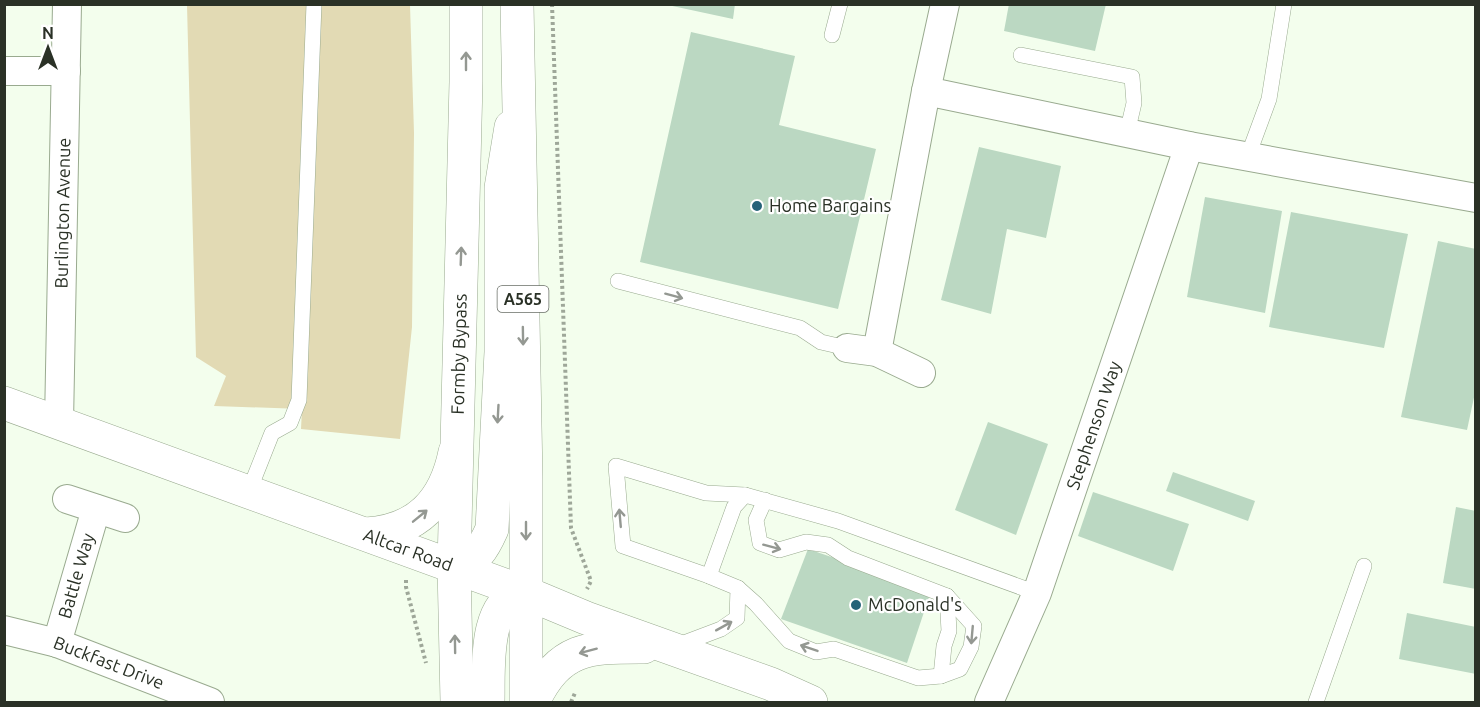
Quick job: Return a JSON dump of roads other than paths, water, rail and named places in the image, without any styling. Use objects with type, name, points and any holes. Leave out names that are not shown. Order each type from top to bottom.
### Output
[{"type":"main road","name":"Formby Bypass","points":[[457,702],[454,567],[466,4]]},
{"type":"main road","name":"A565","points":[[517,4],[526,478],[526,702]]},
{"type":"main road","points":[[454,567],[462,566],[477,555],[492,529],[501,352],[501,188],[518,84]]},
{"type":"main road","name":"Altcar Road","points":[[4,404],[526,593],[586,618],[771,684],[811,702]]},
{"type":"main road","points":[[366,534],[399,529],[424,513],[444,485],[450,471],[456,444]]},
{"type":"main road","points":[[488,702],[489,650],[494,627],[506,601],[512,596],[526,593]]},
{"type":"main road","points":[[533,702],[552,673],[566,660],[580,652],[609,647],[669,647]]},
{"type":"street","name":"Burlington Avenue","points":[[59,423],[67,4]]},
{"type":"street","points":[[877,352],[926,91],[945,4]]},
{"type":"street","points":[[4,70],[66,71]]},
{"type":"street","points":[[926,91],[1189,146],[1476,198]]},
{"type":"street","name":"Stephenson Way","points":[[989,702],[1037,593],[1189,146]]},
{"type":"street","points":[[834,345],[877,352],[921,373]]},
{"type":"street","name":"Battle Way","points":[[67,499],[125,518]]},
{"type":"street","name":"Battle Way","points":[[57,643],[96,509]]},
{"type":"street","name":"Buckfast Drive","points":[[4,630],[57,643],[210,702]]},
{"type":"lane","points":[[249,491],[272,433],[290,423],[299,400],[314,4]]},
{"type":"lane","points":[[832,35],[840,4]]},
{"type":"lane","points":[[1248,156],[1269,99],[1284,4]]},
{"type":"lane","points":[[1021,55],[1132,77],[1134,104],[1127,133]]},
{"type":"lane","points":[[618,281],[800,328],[834,345]]},
{"type":"lane","points":[[734,507],[706,493],[616,465],[623,546],[738,588],[756,604],[789,641],[816,652],[834,649],[918,678],[941,676],[960,669],[971,647],[974,626],[947,596],[848,558],[828,545],[806,542],[779,550],[760,543],[756,520],[765,500]]},
{"type":"lane","points":[[706,493],[746,495],[838,521],[1037,593]]},
{"type":"lane","points":[[709,576],[734,507],[746,495]]},
{"type":"lane","points":[[1316,702],[1364,566]]},
{"type":"lane","points":[[669,647],[721,629],[737,618],[738,588]]},
{"type":"lane","points":[[941,676],[944,645],[950,631],[947,596]]},
{"type":"place","name":"Home Bargains","points":[[757,206]]},
{"type":"place","name":"McDonald's","points":[[856,605]]}]
